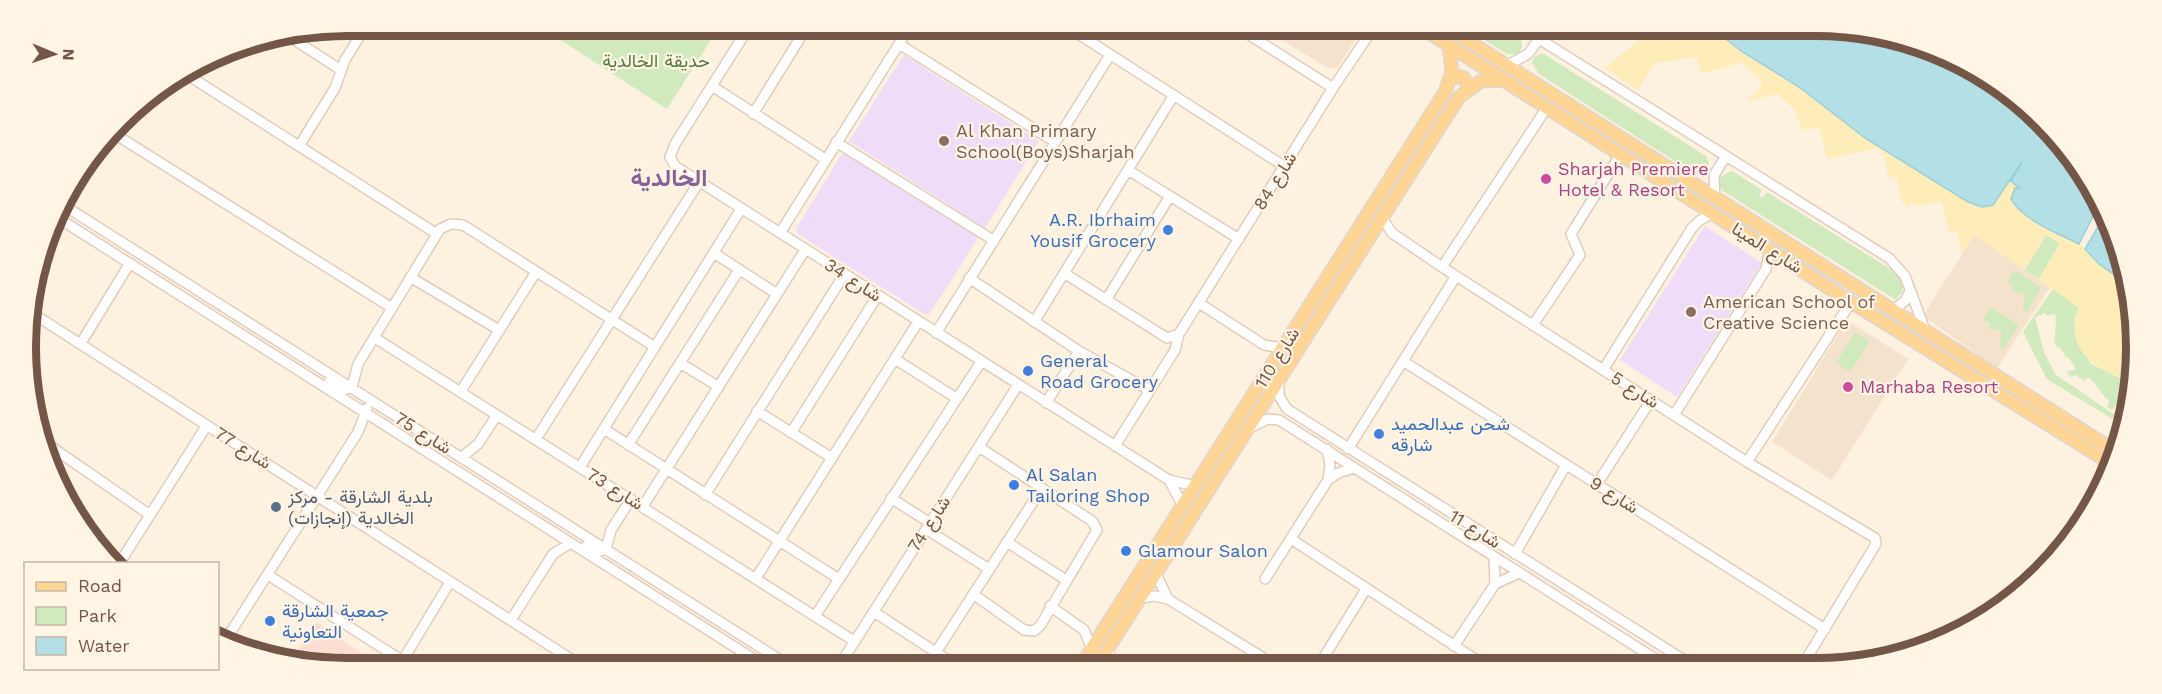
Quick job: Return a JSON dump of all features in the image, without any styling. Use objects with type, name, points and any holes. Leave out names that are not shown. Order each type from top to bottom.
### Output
[{"type":"main road","name":"شارع المينا","points":[[1434,36],[1851,302],[2104,460]]},
{"type":"main road","name":"شارع المينا","points":[[1459,36],[2109,446]]},
{"type":"main road","points":[[1449,46],[1453,65],[1451,79]]},
{"type":"main road","points":[[1451,79],[1457,76],[1464,78],[1469,88],[1481,81],[1503,80]]},
{"type":"main road","name":"شارع 110","points":[[1086,658],[1442,97],[1451,79]]},
{"type":"main road","name":"شارع 110","points":[[1102,658],[1459,97],[1469,88]]},
{"type":"main road","points":[[1534,101],[1546,101],[1575,119],[1583,115]]},
{"type":"main road","points":[[1803,271],[1810,267],[1833,281],[1844,280]]},
{"type":"main road","points":[[1307,335],[1309,322],[1325,296],[1322,287]]},
{"type":"main road","points":[[1247,406],[1248,413],[1241,426],[1248,429]]},
{"type":"street","points":[[299,146],[334,88],[341,70],[360,36]]},
{"type":"street","name":"شارع 34","points":[[743,36],[670,154],[675,166],[1169,480],[1195,486]]},
{"type":"street","points":[[753,114],[801,36]]},
{"type":"street","points":[[780,233],[903,36]]},
{"type":"street","points":[[1082,36],[1284,166]]},
{"type":"street","points":[[1251,36],[1333,88]]},
{"type":"street","name":"شارع 84","points":[[1115,446],[1175,350],[1179,334],[1368,36]]},
{"type":"street","points":[[1534,36],[1889,258],[1903,272],[1926,332]]},
{"type":"street","points":[[1506,66],[1528,54],[1539,39]]},
{"type":"street","points":[[296,41],[341,70]]},
{"type":"street","points":[[899,44],[1055,142]]},
{"type":"street","points":[[1527,80],[1528,54]]},
{"type":"street","points":[[936,333],[1110,55]]},
{"type":"street","points":[[192,78],[437,234]]},
{"type":"street","points":[[712,86],[825,159]]},
{"type":"street","points":[[1034,322],[1174,95]]},
{"type":"street","points":[[1442,267],[1546,109]]},
{"type":"street","points":[[118,137],[392,308]]},
{"type":"street","points":[[836,141],[993,240]]},
{"type":"street","points":[[1533,325],[1579,257],[1581,250],[1572,242],[1571,234],[1620,155]]},
{"type":"street","points":[[1693,184],[1714,175],[1726,156]]},
{"type":"street","points":[[1128,170],[1239,239]]},
{"type":"street","points":[[1714,175],[1715,199]]},
{"type":"street","points":[[536,440],[610,319],[699,182]]},
{"type":"street","points":[[1106,300],[1170,196]]},
{"type":"street","name":"شارع 75","points":[[68,208],[777,658]]},
{"type":"street","points":[[580,467],[741,209]]},
{"type":"street","points":[[1603,370],[1692,228],[1699,220],[1712,213]]},
{"type":"street","name":"شارع 5","points":[[1382,218],[1392,233],[1442,267],[1747,462],[1872,536],[1876,544],[1825,629]]},
{"type":"street","name":"شارع 75","points":[[63,221],[751,658]]},
{"type":"street","points":[[340,379],[358,364],[410,277],[445,225],[463,225],[655,347]]},
{"type":"street","points":[[1373,232],[1392,233]]},
{"type":"street","points":[[1674,415],[1766,269],[1770,249]]},
{"type":"street","points":[[644,506],[805,250]]},
{"type":"street","points":[[714,253],[777,294]]},
{"type":"street","points":[[81,343],[127,261],[132,256],[148,266],[158,265]]},
{"type":"street","points":[[628,445],[739,270]]},
{"type":"street","points":[[461,391],[536,272]]},
{"type":"street","points":[[1064,273],[1167,338],[1179,334]]},
{"type":"street","points":[[705,495],[844,275]]},
{"type":"street","points":[[1348,449],[1456,276]]},
{"type":"street","points":[[410,277],[499,330]]},
{"type":"street","points":[[969,278],[1079,351],[1149,390]]},
{"type":"street","points":[[1892,311],[1905,301],[1910,291]]},
{"type":"street","points":[[791,433],[878,296]]},
{"type":"street","points":[[1747,462],[1851,302]]},
{"type":"street","points":[[1199,303],[1264,345],[1283,348]]},
{"type":"street","name":"شارع 77","points":[[38,317],[569,658]]},
{"type":"street","points":[[756,578],[918,322]]},
{"type":"street","name":"شارع 73","points":[[375,338],[854,640]]},
{"type":"street","points":[[1264,345],[1273,363]]},
{"type":"street","points":[[1046,403],[1079,351]]},
{"type":"street","points":[[895,359],[956,398]]},
{"type":"street","name":"شارع 9","points":[[1403,361],[1825,629]]},
{"type":"street","points":[[815,616],[981,362]]},
{"type":"street","points":[[680,363],[718,387]]},
{"type":"street","points":[[319,382],[327,381],[344,390],[352,387],[358,364]]},
{"type":"street","name":"شارع 11","points":[[1280,379],[1278,392],[1284,407],[1680,658]]},
{"type":"street","name":"شارع 74","points":[[844,658],[1018,385]]},
{"type":"street","points":[[1597,484],[1651,400]]},
{"type":"street","points":[[229,634],[358,432],[364,411],[372,408],[385,415],[390,413]]},
{"type":"street","points":[[757,411],[832,458]]},
{"type":"street","points":[[462,458],[478,444],[497,415]]},
{"type":"street","name":"شارع 11","points":[[1248,429],[1262,421],[1275,418],[1654,658]]},
{"type":"street","points":[[358,432],[377,420]]},
{"type":"street","points":[[121,561],[207,425]]},
{"type":"street","points":[[604,429],[839,579]]},
{"type":"street","points":[[475,466],[478,444]]},
{"type":"street","points":[[973,594],[1021,626],[1030,627],[1041,621],[1096,534],[1096,526],[1092,521],[979,447]]},
{"type":"street","points":[[53,448],[150,515]]},
{"type":"street","points":[[1327,449],[1330,465],[1328,480]]},
{"type":"street","points":[[1515,554],[1566,465]]},
{"type":"street","points":[[1265,579],[1328,480],[1338,473],[1354,468]]},
{"type":"street","name":"شارع 34","points":[[1169,480],[1183,506]]},
{"type":"street","points":[[936,652],[1042,488]]},
{"type":"street","points":[[1387,489],[1398,489],[1420,501],[1429,500]]},
{"type":"street","points":[[891,498],[989,568]]},
{"type":"street","points":[[594,542],[610,530],[631,499]]},
{"type":"street","points":[[553,554],[573,544],[583,544],[597,552],[606,549],[610,530]]},
{"type":"street","points":[[511,620],[553,554],[556,534]]},
{"type":"street","points":[[1291,539],[1473,658]]},
{"type":"street","points":[[1007,542],[1066,580]]},
{"type":"street","points":[[1494,557],[1495,584]]},
{"type":"street","points":[[1454,646],[1495,584],[1519,573]]},
{"type":"street","points":[[1156,574],[1168,599]]},
{"type":"street","points":[[268,575],[399,658]]},
{"type":"street","points":[[406,658],[450,582]]},
{"type":"street","points":[[1323,658],[1366,589]]},
{"type":"street","points":[[1140,598],[1155,596],[1168,599],[1263,658]]},
{"type":"street","points":[[1050,606],[1084,630],[1092,649]]},
{"type":"street","points":[[1574,608],[1586,609],[1616,628],[1624,624]]},
{"type":"street","points":[[874,612],[945,658]]},
{"type":"street","points":[[1807,658],[1825,629]]},
{"type":"street","points":[[1084,630],[1103,631]]},
{"type":"street","points":[[1811,658],[1815,646]]},
{"type":"street","points":[[1108,649],[1110,658]]},
{"type":"shaded area","points":[[1276,36],[1357,36],[1338,67],[1329,69]]},
{"type":"shaded area","name":"Al Khan Primary School(Boys)Sharjah","points":[[904,55],[1039,141],[985,228],[849,141]]},
{"type":"shaded area","points":[[846,154],[977,234],[977,239],[929,314],[924,314],[798,234],[796,229],[841,155]]},
{"type":"shaded area","name":"American School of Creative Science","points":[[1705,226],[1762,263],[1677,397],[1620,360]]},
{"type":"shaded area","points":[[1974,235],[2050,287],[1997,368],[1923,316]]},
{"type":"shaded area","points":[[1847,320],[1908,359],[1832,480],[1772,442]]},
{"type":"shaded area","points":[[317,622],[366,656],[365,658],[347,658],[296,653]]},
{"type":"green space","name":"حديقة الخالدية","points":[[554,36],[713,36],[667,109]]},
{"type":"green space","points":[[1478,36],[1520,36],[1522,48],[1518,54],[1507,54]]},
{"type":"green space","points":[[1542,53],[1706,156],[1709,163],[1707,170],[1700,174],[1693,173],[1539,74],[1532,63],[1534,57]]},
{"type":"green space","points":[[1732,171],[1762,190],[1759,195],[1762,198],[1767,192],[1895,272],[1903,284],[1902,292],[1896,300],[1723,191],[1718,183],[1719,177]]},
{"type":"green space","points":[[2046,235],[2060,243],[2039,279],[2025,270]]},
{"type":"green space","points":[[2014,270],[2041,287],[2027,312],[2023,312],[2025,293],[2013,292],[2013,285],[2007,283]]},
{"type":"green space","points":[[2053,289],[2079,308],[2074,320],[2090,363],[2119,378],[2122,359],[2126,357],[2121,403],[2118,402],[2112,410],[2107,406],[2110,401],[2088,377],[2084,381],[2076,375],[2070,377],[2067,372],[2076,369],[2059,347],[2056,347],[2055,314],[2047,316],[2045,313],[2035,317],[2044,352],[2055,374],[2118,417],[2116,421],[2047,379],[2023,332]]},
{"type":"green space","points":[[1991,307],[2019,325],[2003,350],[2000,349],[2001,330],[1989,329],[1990,323],[1983,320]]},
{"type":"green space","points":[[1892,317],[2098,447],[1890,320]]},
{"type":"green space","points":[[1855,332],[1870,341],[1850,372],[1836,363]]},
{"type":"sand","points":[[1644,36],[1722,36],[1741,51],[1799,87],[1865,138],[1968,202],[1997,200],[2010,180],[2019,188],[2015,188],[2014,205],[2046,228],[2082,246],[2099,264],[2118,277],[2123,306],[2126,347],[2125,358],[2120,363],[2120,378],[2089,360],[2082,352],[2075,333],[2075,321],[2079,308],[2039,279],[2060,244],[2046,235],[2025,270],[1974,235],[1962,254],[1957,231],[1949,233],[1942,202],[1914,206],[1912,202],[1908,203],[1910,209],[1901,201],[1897,178],[1888,176],[1884,155],[1875,148],[1827,159],[1819,127],[1803,131],[1794,109],[1777,94],[1747,101],[1759,90],[1762,81],[1740,61],[1701,74],[1697,57],[1654,63],[1638,90],[1605,68]]},
{"type":"water","points":[[1722,36],[1815,36],[1856,39],[1895,47],[1953,68],[1988,88],[2035,127],[2074,174],[2095,212],[2079,244],[2023,213],[2011,199],[2015,188],[2019,188],[2011,181],[2022,162],[1993,205],[1982,207],[1968,202],[1865,138],[1799,87],[1741,51]]},
{"type":"water","points":[[2100,223],[2118,277],[2099,264],[2085,249]]},
{"type":"place","name":"Al Khan Primary School(Boys)Sharjah","points":[[944,141]]},
{"type":"place","name":"Sharjah Premiere Hotel & Resort","points":[[1546,179]]},
{"type":"place","name":"A.R. Ibrhaim Yousif Grocery","points":[[1168,230]]},
{"type":"place","name":"American School of Creative Science","points":[[1691,312]]},
{"type":"place","name":"General Road Grocery","points":[[1028,371]]},
{"type":"place","name":"Marhaba Resort","points":[[1848,387]]},
{"type":"place","name":"شحن عبدالحميد شارقه","points":[[1379,434]]},
{"type":"place","name":"Al Salan Tailoring Shop","points":[[1014,485]]},
{"type":"place","name":"بلدية الشارقة - مركز الخالدية (إنجازات)","points":[[276,507]]},
{"type":"place","name":"Glamour Salon","points":[[1126,551]]},
{"type":"place","name":"جمعية الشارقة التعاونية","points":[[270,621]]},
{"type":"district","name":"الخالدية","points":[[669,178]]}]
